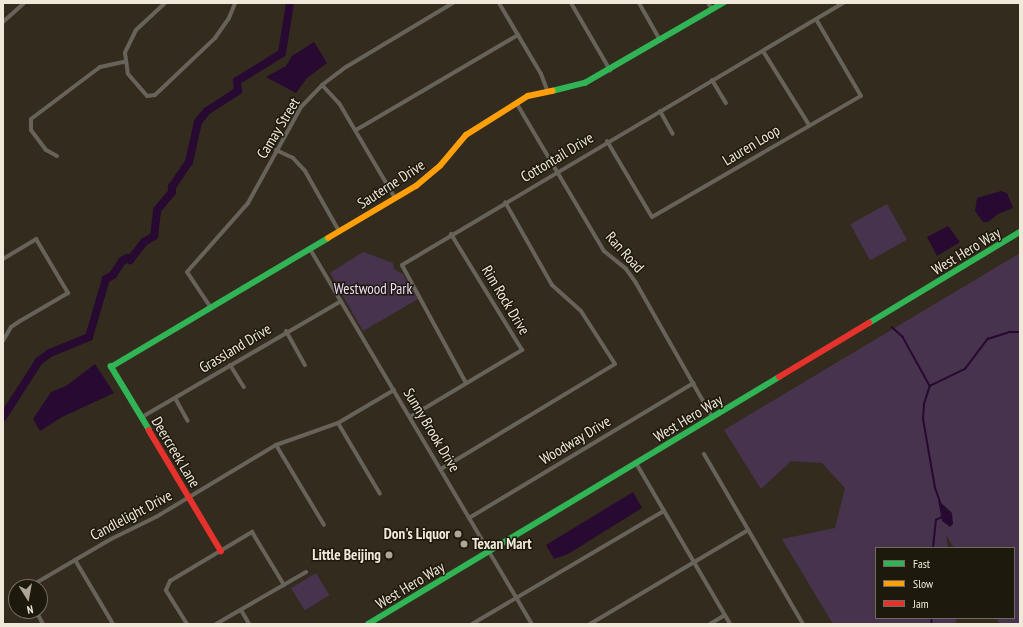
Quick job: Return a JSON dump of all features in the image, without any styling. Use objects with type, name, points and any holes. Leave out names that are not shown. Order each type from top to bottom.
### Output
[{"type":"street","points":[[3,22],[24,3]]},
{"type":"street","points":[[165,3],[130,37],[124,62],[132,80],[143,93],[151,96],[215,38],[229,18],[235,3]]},
{"type":"street","name":"Camay Street","points":[[211,308],[187,272],[248,203],[301,107],[322,85],[346,67],[452,3]]},
{"type":"street","points":[[499,3],[541,74],[546,90]]},
{"type":"street","points":[[571,3],[610,70]]},
{"type":"street","points":[[639,3],[660,40]]},
{"type":"street","points":[[708,3],[712,9]]},
{"type":"street","name":"Sauterne Drive","points":[[111,367],[416,186],[440,166],[466,135],[516,104],[546,90],[585,83],[610,70],[722,3]]},
{"type":"street","name":"Cottontail Drive","points":[[466,383],[402,265],[556,171],[842,3]]},
{"type":"street","name":"Lauren Loop","points":[[607,141],[652,218],[861,96],[816,19]]},
{"type":"street","points":[[356,130],[518,35]]},
{"type":"street","points":[[763,50],[809,125]]},
{"type":"street","points":[[57,156],[46,150],[31,130],[31,119],[100,67],[124,62]]},
{"type":"street","points":[[712,80],[726,103]]},
{"type":"street","points":[[322,85],[339,103],[395,198]]},
{"type":"street","name":"Ran Road","points":[[516,104],[604,251],[626,269],[636,283],[694,383],[712,418]]},
{"type":"street","points":[[660,110],[673,134]]},
{"type":"street","points":[[276,150],[300,165],[339,231]]},
{"type":"street","points":[[441,469],[615,364],[581,311],[552,285],[505,202]]},
{"type":"street","name":"West Hero Way","points":[[368,624],[1020,232]]},
{"type":"street","name":"Rim Rock Drive","points":[[410,417],[522,350],[451,234]]},
{"type":"street","points":[[3,259],[36,239],[68,293],[11,327],[3,341]]},
{"type":"street","name":"Sunny Brook Drive","points":[[310,249],[532,624]]},
{"type":"street","name":"Grassland Drive","points":[[142,417],[286,331],[341,301]]},
{"type":"street","points":[[286,331],[305,365]]},
{"type":"street","points":[[230,365],[244,387]]},
{"type":"street","name":"Deercreek Lane","points":[[111,367],[220,551]]},
{"type":"street","name":"Woodway Drive","points":[[469,518],[694,383]]},
{"type":"street","name":"Candlelight Drive","points":[[43,579],[189,497],[276,445],[338,423],[394,390]]},
{"type":"street","points":[[175,398],[188,421]]},
{"type":"street","points":[[338,423],[380,494]]},
{"type":"street","points":[[276,445],[324,525]]},
{"type":"street","points":[[704,454],[803,624]]},
{"type":"street","points":[[636,463],[730,624]]},
{"type":"street","points":[[472,624],[664,511]]},
{"type":"street","points":[[590,624],[748,530]]},
{"type":"street","points":[[187,624],[166,590],[170,581],[252,532],[284,585]]},
{"type":"street","points":[[75,560],[113,624]]},
{"type":"street","points":[[216,624],[306,572]]},
{"type":"street","points":[[241,610],[250,624]]},
{"type":"street","points":[[710,624],[725,615]]},
{"type":"green space","points":[[887,204],[907,240],[870,260],[850,224]]},
{"type":"green space","name":"Westwood Park","points":[[363,252],[393,263],[394,269],[403,274],[418,299],[363,331],[330,273]]},
{"type":"green space","points":[[1020,253],[1020,624],[1000,624],[997,619],[1015,619],[1015,547],[953,547],[946,535],[948,547],[875,547],[875,619],[957,619],[955,624],[833,624],[782,539],[835,528],[845,488],[822,463],[791,461],[761,489],[724,430]]},
{"type":"green space","points":[[316,573],[329,595],[305,610],[291,588]]},
{"type":"shaded area","points":[[314,42],[327,63],[307,78],[296,93],[266,77],[286,66],[292,56]]},
{"type":"shaded area","points":[[1001,191],[1007,193],[1013,208],[998,214],[988,222],[983,222],[975,211],[977,198]]},
{"type":"shaded area","points":[[948,226],[960,242],[937,256],[927,237]]},
{"type":"shaded area","points":[[95,364],[114,393],[62,417],[40,431],[33,419],[51,392],[66,386]]},
{"type":"shaded area","points":[[633,492],[642,508],[568,554],[554,559],[546,545]]},
{"type":"shaded area","points":[[938,500],[952,513],[953,524],[950,527],[942,521]]},
{"type":"waterway","points":[[3,417],[39,361],[50,353],[89,337],[106,279],[113,275],[122,261],[127,258],[130,260],[144,242],[154,236],[157,210],[172,192],[172,187],[189,162],[198,122],[207,111],[238,91],[237,81],[282,53],[290,3]]},
{"type":"waterway","points":[[892,327],[903,337],[930,386]]},
{"type":"waterway","points":[[940,502],[935,488],[923,419],[924,404],[930,386],[965,369],[988,339],[1010,332],[1020,332]]},
{"type":"waterway","points":[[933,547],[936,520],[942,517]]},
{"type":"waterway","points":[[932,619],[932,624]]},
{"type":"traffic: fast","points":[[552,91],[585,83],[723,3]]},
{"type":"traffic: fast","points":[[869,323],[1020,232]]},
{"type":"traffic: fast","points":[[149,430],[111,367],[328,238]]},
{"type":"traffic: fast","points":[[368,624],[779,377]]},
{"type":"traffic: slow","points":[[328,238],[416,186],[440,166],[466,135],[528,96],[552,91]]},
{"type":"traffic: jam","points":[[779,377],[869,323]]},
{"type":"traffic: jam","points":[[149,430],[221,551]]},
{"type":"place","name":"Don's Liquor","points":[[458,534]]},
{"type":"place","name":"Texan Mart","points":[[464,544]]},
{"type":"place","name":"Little Beijing","points":[[389,555]]}]
